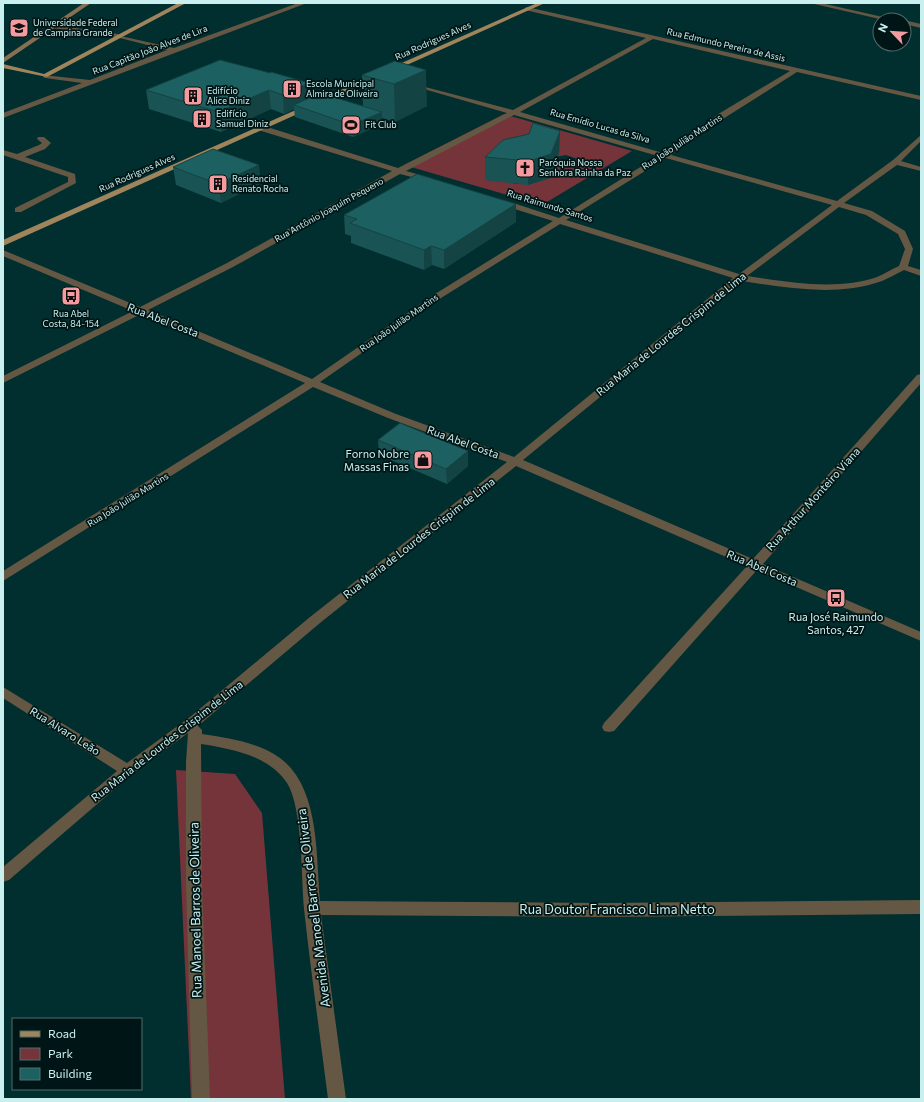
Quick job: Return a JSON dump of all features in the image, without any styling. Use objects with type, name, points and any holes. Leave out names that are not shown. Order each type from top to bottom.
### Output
[{"type":"main road","points":[[3,61],[88,3]]},
{"type":"main road","points":[[3,66],[45,76],[118,36],[183,3]]},
{"type":"main road","name":"Rua Rodrigues Alves","points":[[3,243],[542,3]]},
{"type":"street","name":"Rua Capitão João Alves de Lira","points":[[3,116],[174,50],[304,3]]},
{"type":"street","points":[[813,3],[872,16]]},
{"type":"street","name":"Rua Edmundo Pereira de Assis","points":[[527,9],[921,98]]},
{"type":"street","points":[[54,27],[118,36],[174,50]]},
{"type":"street","name":"Rua Antônio Joaquim Pequeno","points":[[3,380],[230,265],[399,171],[515,112],[652,37]]},
{"type":"street","name":"Rua João Julião Martins","points":[[3,577],[312,383],[438,296],[665,155],[723,115],[796,70]]},
{"type":"street","name":"Rua Emídio Lucas da Silva","points":[[379,75],[515,112],[868,213],[902,233],[909,249],[903,267]]},
{"type":"street","points":[[45,76],[90,82]]},
{"type":"street","points":[[261,128],[435,182]]},
{"type":"street","name":"Rua Maria de Lourdes Crispim de Lima","points":[[3,876],[127,770],[195,721],[315,620],[515,461],[741,278],[896,162],[921,137]]},
{"type":"street","points":[[18,157],[42,147],[47,142],[41,139]]},
{"type":"street","points":[[3,152],[72,176],[72,183],[18,210]]},
{"type":"street","points":[[896,162],[921,169]]},
{"type":"street","name":"Rua Raimundo Santos","points":[[494,200],[560,219],[741,278],[802,286],[843,286],[879,279],[903,267]]},
{"type":"street","name":"Rua Abel Costa","points":[[3,253],[138,311],[206,337],[392,416],[515,461],[921,637]]},
{"type":"street","points":[[903,267],[921,272]]},
{"type":"street","name":"Rua Arthur Monteiro Viana","points":[[609,727],[921,377]]},
{"type":"street","name":"Rua Alvaro Leão","points":[[3,692],[127,770]]},
{"type":"street","name":"Rua Manoel Barros de Oliveira","points":[[195,721],[193,762],[194,859],[201,1099]]},
{"type":"street","name":"Avenida Manoel Barros de Oliveira","points":[[195,738],[253,750],[278,765],[294,782],[302,804],[305,823],[312,908],[337,1099]]},
{"type":"street","name":"Rua Doutor Francisco Lima Netto","points":[[312,908],[604,910],[921,907]]},
{"type":"green space","points":[[504,114],[632,151],[542,205],[404,165]],"holes":[[[566,155],[578,159],[555,164],[550,178],[536,182],[517,184],[496,179],[550,158]]]},
{"type":"green space","points":[[176,770],[235,774],[262,813],[285,1099],[191,1099]]},
{"type":"building","points":[[220,60],[309,83],[283,95],[269,90],[218,112],[146,90]]},
{"type":"building","points":[[395,61],[426,70],[394,84],[362,75]]},
{"type":"building","points":[[320,93],[382,112],[352,125],[294,105]]},
{"type":"building","points":[[533,123],[560,131],[551,154],[529,161],[485,157],[503,140],[529,134]]},
{"type":"building","points":[[213,149],[259,165],[218,184],[173,167]]},
{"type":"building","points":[[417,174],[516,204],[444,250],[431,246],[424,250],[350,223],[357,219],[344,215]]},
{"type":"building","points":[[400,423],[468,451],[446,469],[378,440]]},
{"type":"place","name":"Universidade Federal de Campina Grande","points":[[19,28]]},
{"type":"place","name":"Escola Municipal Almira de Oliveira","points":[[292,89]]},
{"type":"place","name":"Edifício Alice Diniz","points":[[193,96]]},
{"type":"place","name":"Edifício Samuel Diniz","points":[[202,119]]},
{"type":"place","name":"Fit Club","points":[[351,125]]},
{"type":"place","name":"Paróquia Nossa Senhora Rainha da Paz","points":[[525,168]]},
{"type":"place","name":"Residencial Renato Rocha","points":[[218,184]]},
{"type":"place","name":"Rua Abel Costa, 84-154","points":[[71,296]]},
{"type":"place","name":"Forno Nobre Massas Finas","points":[[423,460]]},
{"type":"place","name":"Rua José Raimundo Santos, 427","points":[[836,598]]}]
